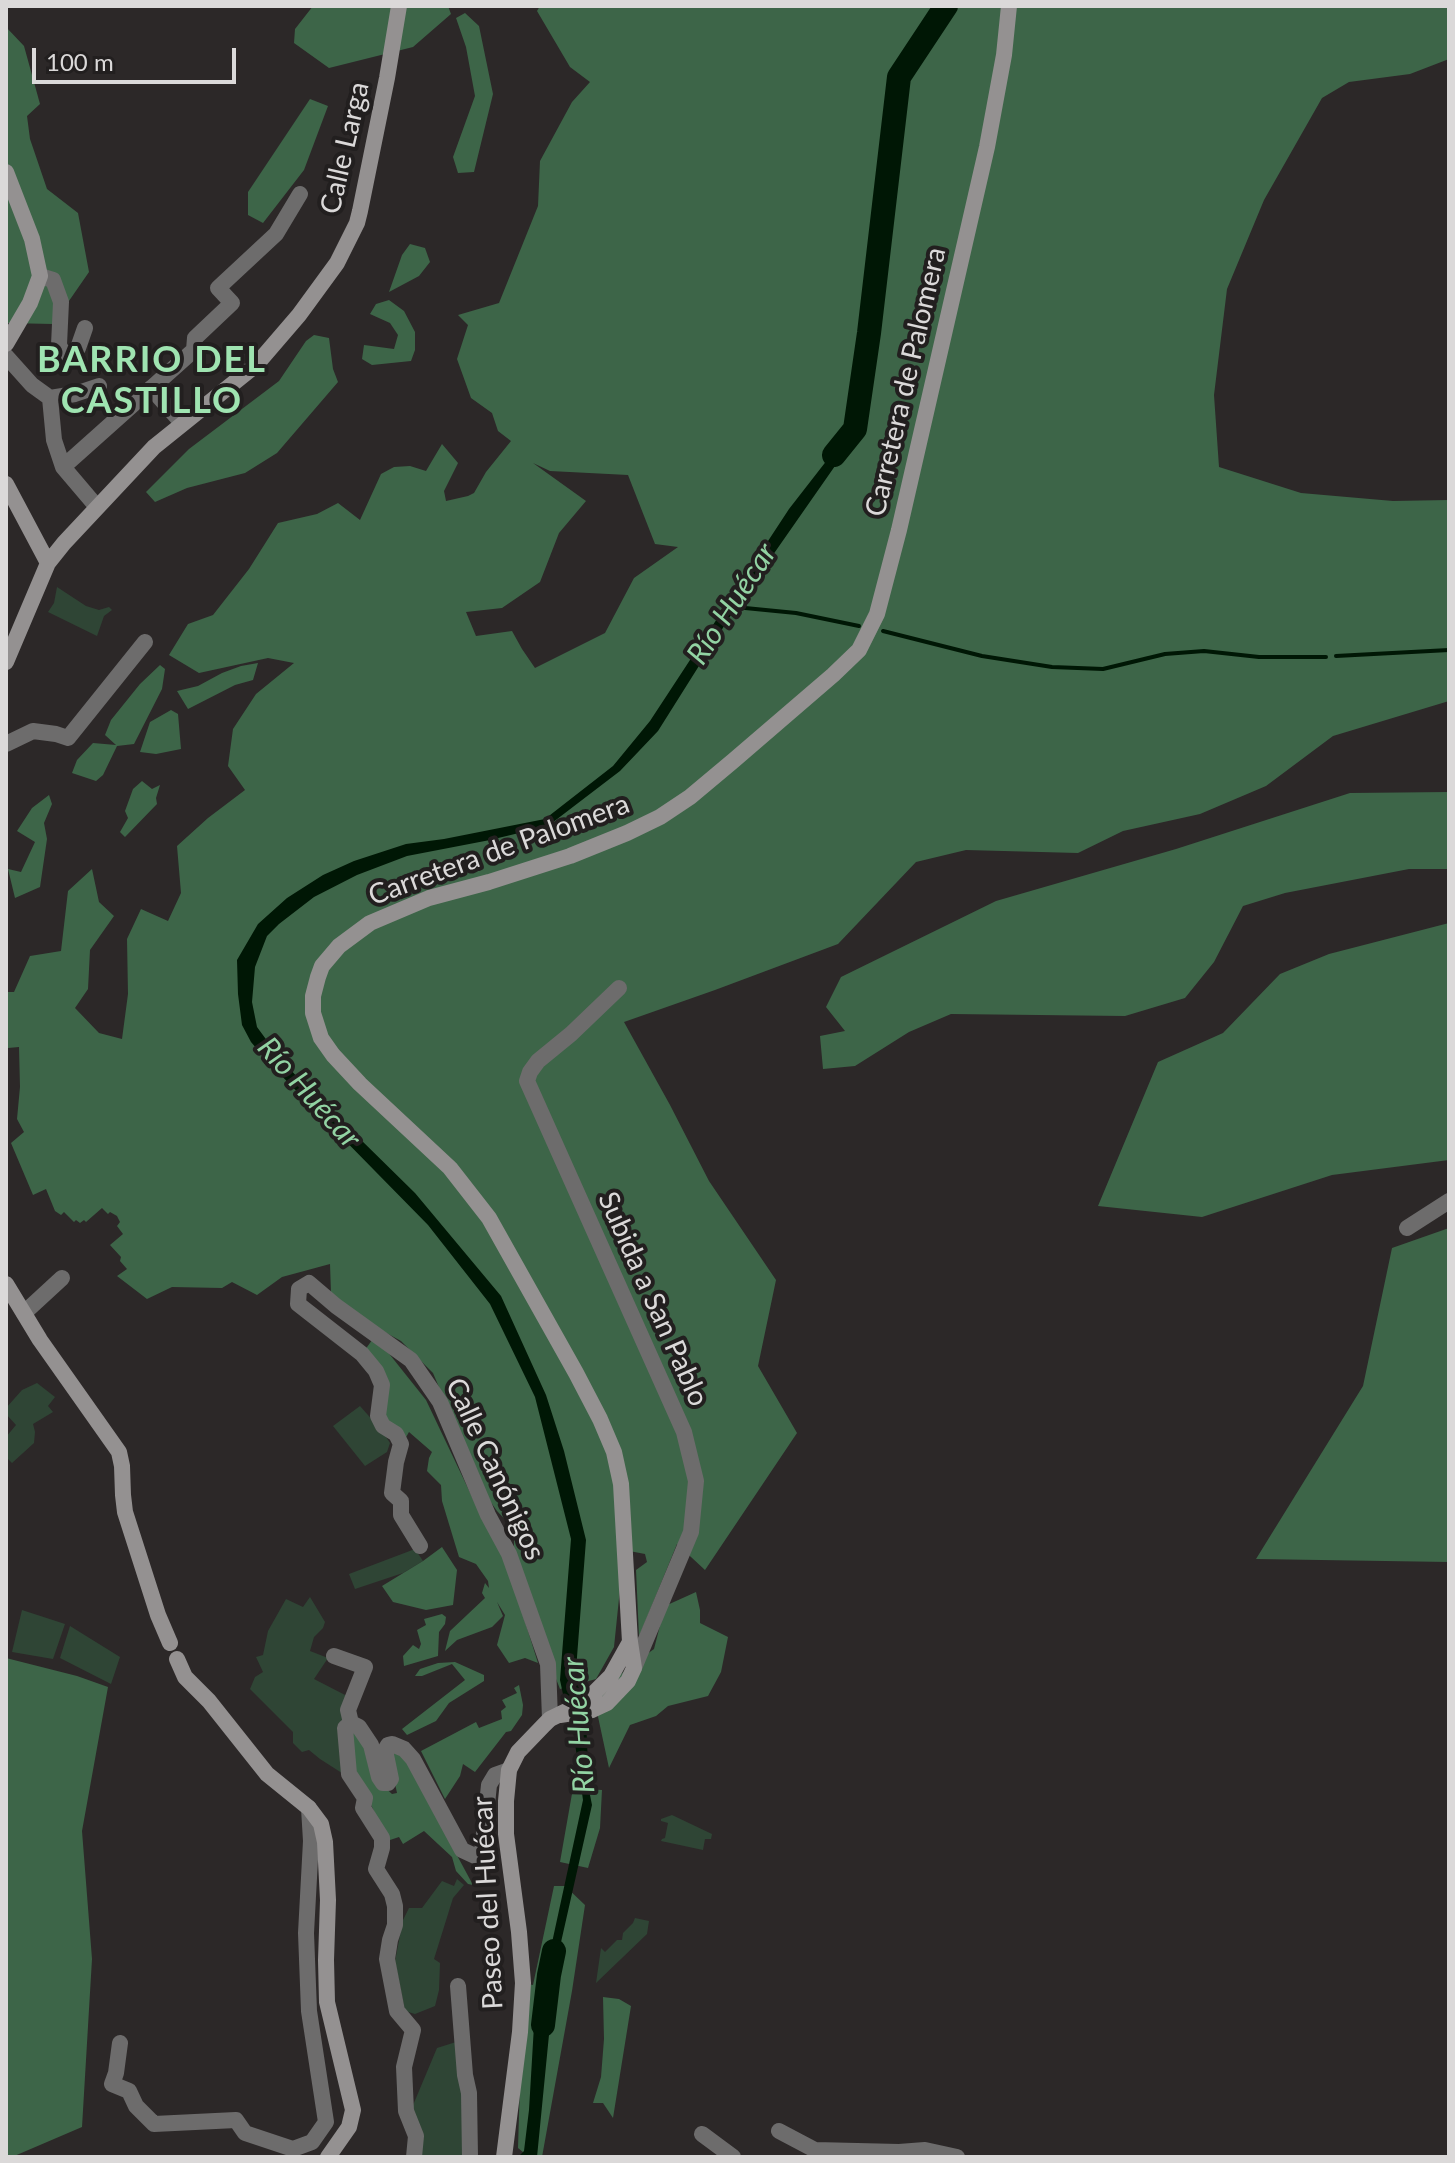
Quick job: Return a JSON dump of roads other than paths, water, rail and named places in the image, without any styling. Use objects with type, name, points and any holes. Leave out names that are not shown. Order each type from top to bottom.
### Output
[{"type":"street","name":"Calle Larga","points":[[6,662],[45,569],[97,507],[154,447],[256,365],[299,315],[341,256],[360,211],[399,6]]},
{"type":"street","name":"Carretera de Palomera","points":[[630,1642],[621,1484],[614,1452],[600,1419],[512,1255],[472,1194],[450,1168],[360,1084],[327,1046],[317,1030],[313,1013],[315,986],[329,956],[370,923],[429,898],[570,856],[660,817],[733,761],[859,650],[877,614],[899,530],[987,147],[1004,55],[1009,6]]},
{"type":"street","points":[[6,172],[32,239],[40,276],[30,303],[6,344]]},
{"type":"street","points":[[63,467],[194,350],[195,338],[232,303],[218,288],[276,234],[300,194]]},
{"type":"street","points":[[40,276],[53,280],[61,302],[59,345],[62,351],[67,354],[78,348],[85,328]]},
{"type":"street","points":[[6,356],[32,385],[50,398],[99,386]]},
{"type":"street","points":[[151,388],[182,423]]},
{"type":"street","points":[[50,398],[54,440],[63,467],[97,507]]},
{"type":"street","points":[[6,484],[45,569]]},
{"type":"street","points":[[6,744],[33,731],[68,738],[145,642]]},
{"type":"street","name":"Subida a San Pablo","points":[[619,988],[538,1061],[527,1081],[684,1432],[696,1481],[691,1532],[634,1668]]},
{"type":"street","points":[[1407,1228],[1449,1201]]},
{"type":"street","points":[[24,1313],[62,1278]]},
{"type":"street","name":"Calle Canónigos","points":[[420,1546],[401,1515],[401,1501],[392,1493],[401,1444],[396,1434],[383,1426],[378,1416],[382,1385],[376,1371],[362,1354],[298,1304],[299,1289],[309,1283],[411,1360],[440,1402],[488,1515],[509,1554],[548,1664],[555,1717]]},
{"type":"street","points":[[6,1284],[40,1340],[119,1452],[125,1512],[170,1643]]},
{"type":"street","points":[[588,1703],[599,1707],[615,1696],[628,1681],[634,1668],[630,1642]]},
{"type":"street","points":[[555,1717],[588,1703],[611,1676],[630,1642]]},
{"type":"street","points":[[334,1656],[365,1667],[348,1710],[351,1723]]},
{"type":"street","points":[[177,1659],[185,1677],[209,1701],[267,1774],[309,1808],[323,1831],[328,1900],[327,2002],[353,2110],[349,2127],[328,2157]]},
{"type":"street","name":"Paseo del Huécar","points":[[504,2157],[523,1983],[506,1834],[509,1770],[518,1752],[555,1717]]},
{"type":"street","points":[[351,1723],[359,1727],[371,1745],[383,1783],[391,1779],[385,1750],[388,1745],[404,1749],[413,1759],[462,1850],[475,1856],[482,1852],[489,1785],[495,1775],[509,1770]]},
{"type":"street","points":[[351,1723],[345,1728],[349,1774],[365,1798],[363,1808],[382,1838],[376,1869],[392,1894],[395,1906],[395,1925],[387,1959],[397,2011],[413,2030],[404,2067],[406,2111],[416,2136],[414,2157]]},
{"type":"street","points":[[120,2043],[112,2084],[129,2091],[136,2106],[154,2124],[236,2120],[245,2133],[293,2149],[312,2142],[326,2122],[309,2011],[306,1933],[311,1841],[309,1808]]},
{"type":"street","points":[[458,1986],[469,2093],[470,2157]]},
{"type":"street","points":[[779,2131],[815,2150],[925,2150],[957,2157]]},
{"type":"street","points":[[702,2134],[733,2157]]},
{"type":"water","points":[[852,428],[858,433],[731,615],[658,731],[620,771],[548,826],[407,856],[357,875],[314,897],[267,936],[255,967],[252,1002],[257,1027],[299,1079],[415,1193],[501,1296],[546,1395],[564,1451],[586,1540],[576,1670],[581,1694],[564,1699],[560,1680],[571,1539],[535,1397],[490,1304],[428,1225],[251,1042],[242,1025],[237,960],[258,924],[287,898],[323,875],[406,844],[545,819],[613,766],[650,721],[789,509]]},
{"type":"water","points":[[586,1719],[592,1805],[552,1982],[539,1980],[548,1961],[583,1800],[572,1722]]},
{"type":"water","points":[[536,1992],[553,1994],[537,2157],[518,2157],[524,2151],[529,2110]]},
{"type":"waterway","name":"Río Huécar","points":[[834,455],[855,429],[899,77],[946,6]]},
{"type":"waterway","points":[[735,607],[796,613],[859,626]]},
{"type":"waterway","points":[[883,631],[982,656],[1052,667],[1103,669],[1165,654],[1204,651],[1259,657],[1326,657]]},
{"type":"waterway","points":[[1336,656],[1449,650]]},
{"type":"waterway","name":"Río Huécar","points":[[543,2025],[554,1951]]},
{"type":"district","name":"BARRIO DEL CASTILLO","points":[[152,380]]}]
